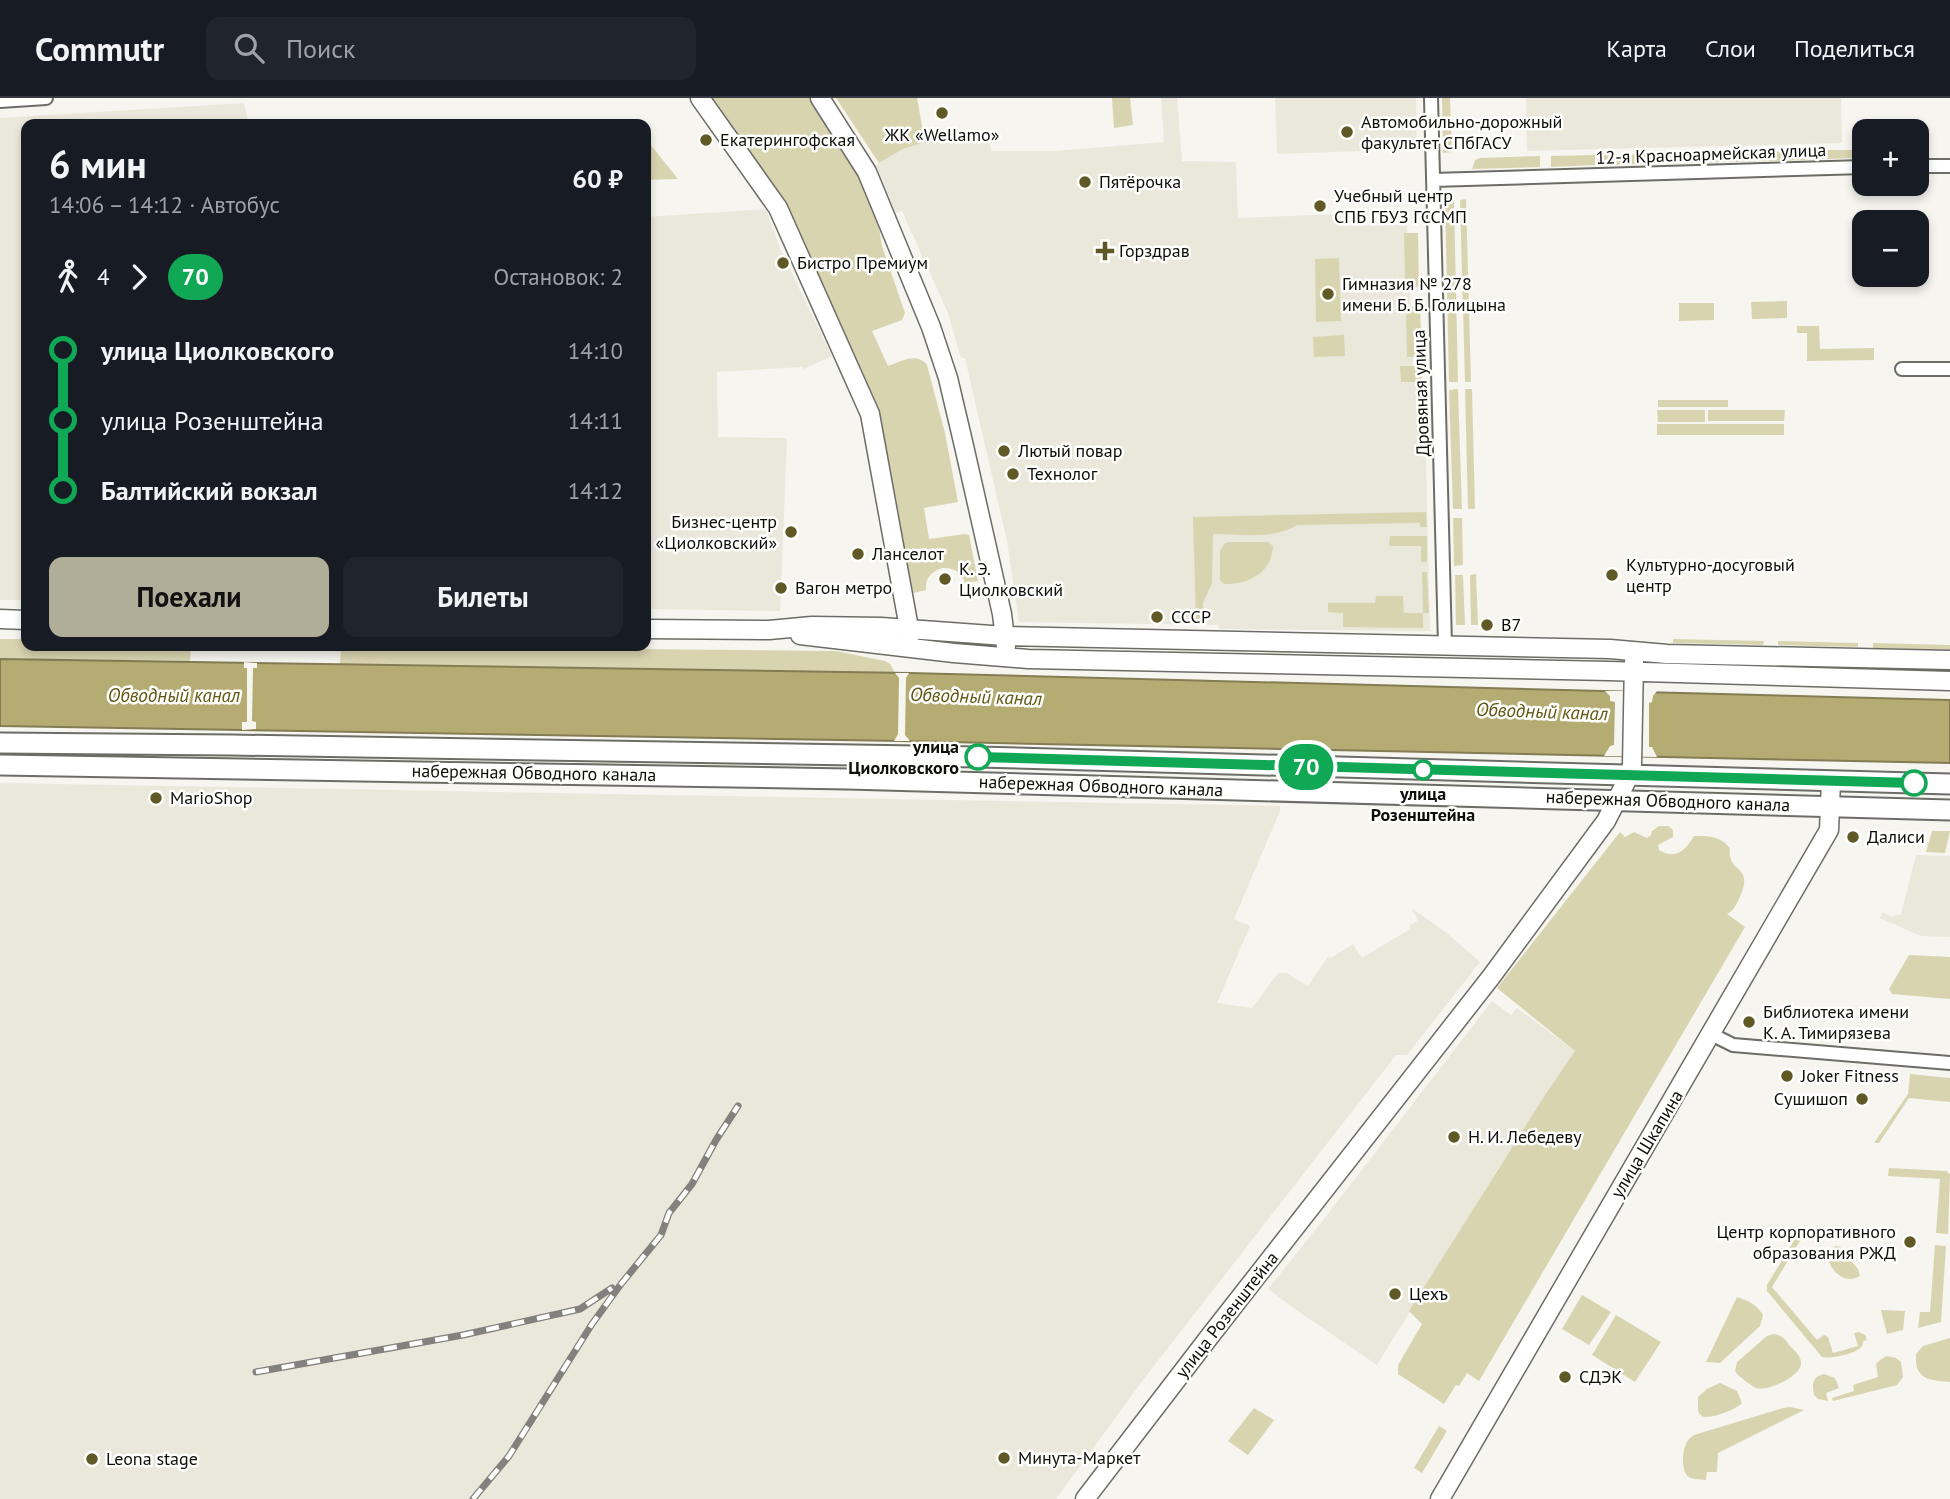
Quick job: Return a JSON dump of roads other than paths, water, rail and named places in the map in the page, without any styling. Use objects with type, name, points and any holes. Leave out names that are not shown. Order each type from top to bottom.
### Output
[{"type":"main road","name":"набережная Обводного канала","points":[[0,743],[953,757],[1950,784]]},
{"type":"main road","name":"набережная Обводного канала","points":[[0,765],[834,779],[1950,810]]},
{"type":"street","points":[[0,101],[46,98]]},
{"type":"street","points":[[700,98],[778,208],[870,414],[909,628],[909,647]]},
{"type":"street","points":[[820,98],[867,172],[936,340],[948,378],[986,542],[1007,657]]},
{"type":"street","name":"Дровяная улица","points":[[1431,98],[1445,645]]},
{"type":"street","points":[[1929,166],[1950,166]]},
{"type":"street","name":"12-я Красноармейская улица","points":[[1433,180],[1852,167]]},
{"type":"street","points":[[1902,369],[1950,369]]},
{"type":"street","points":[[0,619],[21,620]]},
{"type":"street","points":[[769,631],[812,626],[909,628],[1005,636],[1610,649],[1667,654],[1950,660]]},
{"type":"street","points":[[651,629],[769,631],[1007,657],[1101,661],[1950,681]]},
{"type":"street","name":"улица Розенштейна","points":[[1085,1499],[1484,987],[1606,821],[1629,776],[1633,756],[1634,651]]},
{"type":"street","name":"улица Шкапина","points":[[1440,1499],[1829,830],[1831,781]]},
{"type":"street","points":[[1711,1034],[1733,1045],[1950,1063]]},
{"type":"water","name":"Обводный канал","points":[[0,659],[909,673],[1950,700],[1950,763],[0,726]]},
{"type":"railway","points":[[473,1499],[509,1456],[592,1324],[661,1235],[669,1213],[692,1184],[738,1106]]},
{"type":"railway","points":[[256,1372],[463,1335],[580,1309],[612,1288]]},
{"type":"place","name":"ЖК «Wellamo»","points":[[942,113]]},
{"type":"place","name":"Автомобильно-дорожный факультет СПбГАСУ","points":[[1347,132]]},
{"type":"place","name":"Екатерингофская","points":[[706,140]]},
{"type":"place","name":"Пятёрочка","points":[[1085,182]]},
{"type":"place","name":"Учебный центр СПБ ГБУЗ ГССМП","points":[[1320,206]]},
{"type":"place","name":"Горздрав","points":[[1105,251]]},
{"type":"place","name":"Бистро Премиум","points":[[783,263]]},
{"type":"place","name":"Гимназия № 278 имени Б. Б. Голицына","points":[[1328,294]]},
{"type":"place","name":"Лютый повар","points":[[1004,451]]},
{"type":"place","name":"Технолог","points":[[1013,474]]},
{"type":"place","name":"Бизнес-центр «Циолковский»","points":[[791,532]]},
{"type":"place","name":"Ланселот","points":[[858,554]]},
{"type":"place","name":"Культурно-досуговый центр","points":[[1612,575]]},
{"type":"place","name":"К. Э. Циолковский","points":[[945,579]]},
{"type":"place","name":"Вагон метро","points":[[781,588]]},
{"type":"place","name":"СССР","points":[[1157,617]]},
{"type":"place","name":"В7","points":[[1487,625]]},
{"type":"place","name":"улица Циолковского","points":[[978,757]]},
{"type":"place","name":"улица Розенштейна","points":[[1423,770]]},
{"type":"place","name":"MarioShop","points":[[156,798]]},
{"type":"place","name":"Далиси","points":[[1853,837]]},
{"type":"place","name":"Библиотека имени К. А. Тимирязева","points":[[1749,1022]]},
{"type":"place","name":"Joker Fitness","points":[[1787,1076]]},
{"type":"place","name":"Сушишоп","points":[[1862,1099]]},
{"type":"place","name":"Н. И. Лебедеву","points":[[1454,1137]]},
{"type":"place","name":"Центр корпоративного образования РЖД","points":[[1910,1242]]},
{"type":"place","name":"Цехъ","points":[[1395,1294]]},
{"type":"place","name":"СДЭК","points":[[1565,1377]]},
{"type":"place","name":"Минута-Маркет","points":[[1004,1458]]},
{"type":"place","name":"Leona stage","points":[[92,1459]]}]
